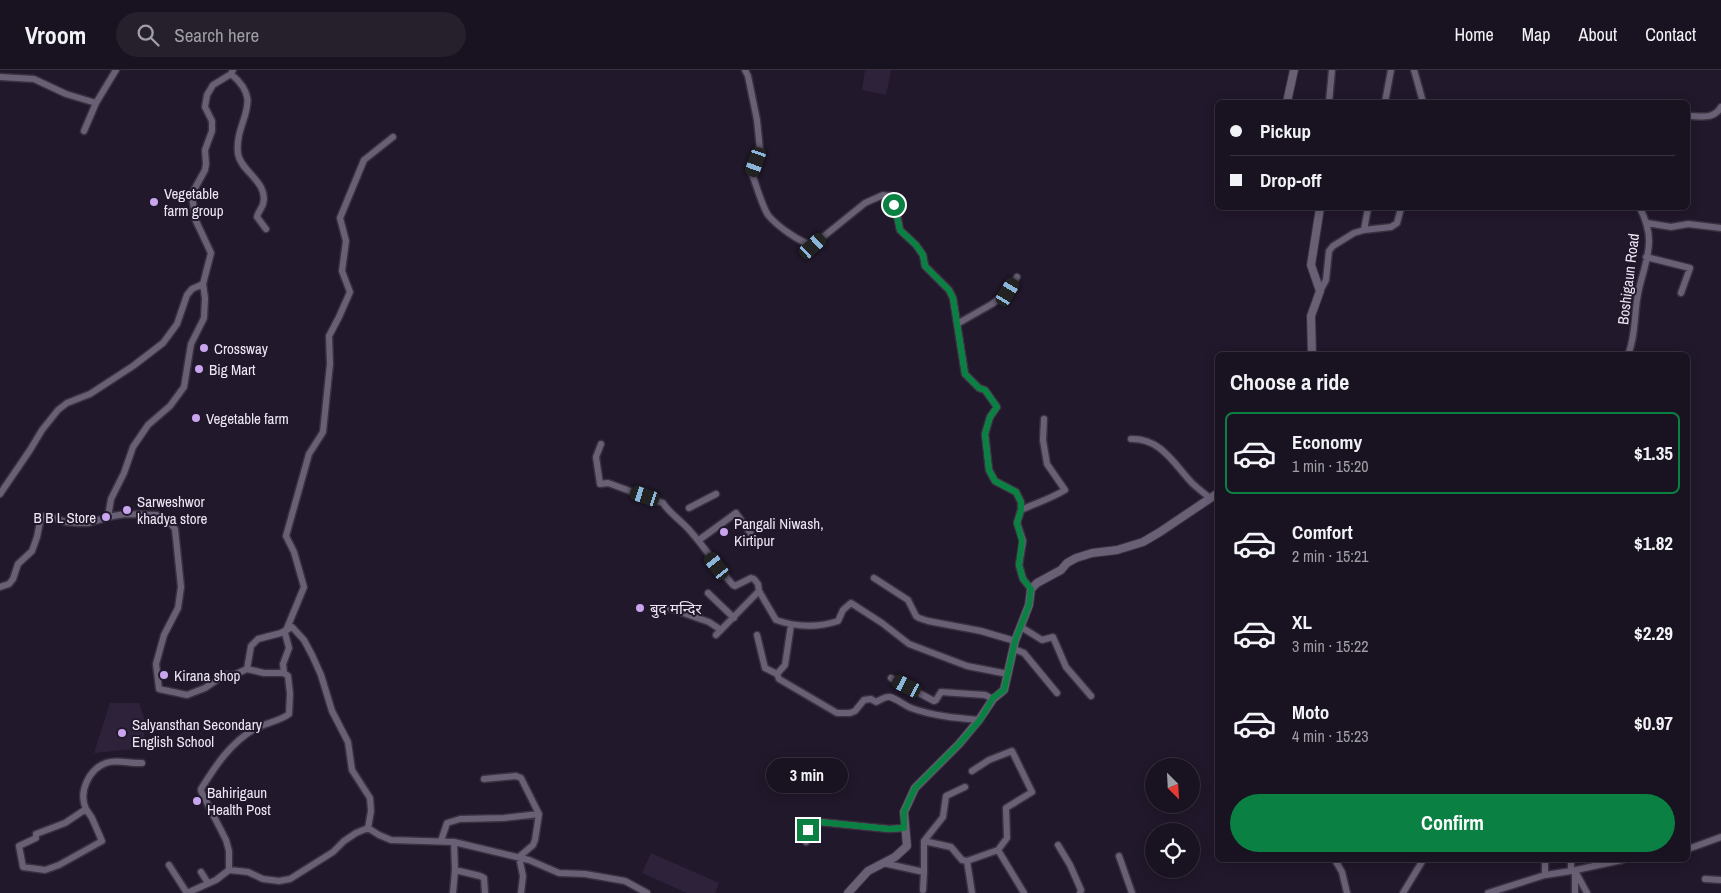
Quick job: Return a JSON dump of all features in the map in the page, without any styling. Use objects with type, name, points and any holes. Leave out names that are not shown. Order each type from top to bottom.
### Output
[{"type":"street","points":[[84,131],[96,103],[116,70]]},
{"type":"street","points":[[745,70],[748,76],[757,120],[760,150],[752,174],[768,214],[797,240],[813,246],[865,203],[883,196],[891,196],[900,230],[916,245],[923,255],[925,266],[949,290],[953,298],[965,374],[979,388],[985,390],[997,407],[990,417],[985,434],[989,470],[995,481],[1016,492],[1021,502],[1017,523],[1022,541],[1019,565],[1023,579],[1031,589]]},
{"type":"street","points":[[1287,100],[1294,70]]},
{"type":"street","points":[[1329,100],[1332,70]]},
{"type":"street","points":[[1384,100],[1391,70]]},
{"type":"street","points":[[1414,70],[1422,100]]},
{"type":"street","points":[[108,517],[111,499],[124,473],[133,447],[148,425],[170,406],[184,387],[191,344],[204,318],[206,304],[203,284],[211,253],[196,220],[192,197],[205,170],[204,150],[212,131],[212,120],[207,113],[205,103],[207,95],[213,85],[232,72],[245,87],[248,96],[247,112],[240,126],[238,156],[262,191],[263,206],[257,217],[266,229]]},
{"type":"street","points":[[0,77],[34,79],[66,94],[96,103]]},
{"type":"street","points":[[1690,116],[1713,116],[1721,107]]},
{"type":"street","points":[[229,870],[229,851],[226,840],[201,789],[215,766],[244,734],[289,714],[290,688],[288,676],[284,673],[283,664],[289,648],[285,633],[304,587],[294,552],[286,536],[309,454],[323,432],[330,364],[329,336],[350,292],[342,271],[346,241],[340,218],[364,160],[393,137]]},
{"type":"street","points":[[1320,210],[1311,265],[1320,291]]},
{"type":"street","points":[[1364,230],[1368,210]]},
{"type":"street","points":[[1312,352],[1311,316],[1326,280],[1329,251],[1341,241],[1364,230],[1391,227],[1397,223],[1400,210]]},
{"type":"street","name":"Boshigaun Road","points":[[1629,352],[1632,345],[1638,292],[1649,241],[1646,223],[1641,210]]},
{"type":"street","points":[[1646,223],[1671,227],[1688,224],[1721,228]]},
{"type":"street","points":[[1646,256],[1690,268],[1681,292]]},
{"type":"street","points":[[957,324],[992,304],[1008,292],[1017,277]]},
{"type":"street","points":[[0,494],[42,430],[58,410],[67,403],[90,394],[133,366],[163,343],[177,324],[187,295],[192,289],[203,284]]},
{"type":"street","points":[[1021,510],[1032,504],[1051,499],[1065,490],[1047,464],[1043,440],[1044,420]]},
{"type":"street","points":[[1131,439],[1142,439],[1170,456],[1192,482],[1210,498]]},
{"type":"street","points":[[602,444],[596,457],[600,484],[608,483],[659,500],[699,540],[733,586],[751,578],[754,579],[776,620],[791,625],[823,626],[838,621],[843,610],[851,603],[882,623],[909,644],[967,666],[1008,674]]},
{"type":"street","points":[[689,508],[716,494]]},
{"type":"street","points":[[848,893],[868,871],[896,857],[908,846],[904,828],[904,812],[915,788],[959,744],[980,720],[993,698],[1004,690],[1015,641],[1029,605],[1031,589],[1037,583],[1061,570],[1067,563],[1076,558],[1092,553],[1117,550],[1143,542],[1215,495]]},
{"type":"street","points":[[699,540],[736,513],[751,534]]},
{"type":"street","points":[[0,587],[9,584],[13,579],[18,564],[34,546],[42,518],[49,516],[66,522],[88,523],[125,514],[157,515],[175,529],[181,587],[178,608],[164,634],[156,664],[159,689],[187,695],[205,688],[224,675],[234,675],[247,669],[264,673],[284,673]]},
{"type":"street","points":[[874,578],[908,600],[916,616],[919,618],[972,628],[1015,641]]},
{"type":"street","points":[[669,608],[709,622],[718,632],[759,591]]},
{"type":"street","points":[[708,593],[734,618]]},
{"type":"street","points":[[777,674],[785,665],[791,625]]},
{"type":"street","points":[[247,669],[251,646],[258,639],[281,633],[292,627],[298,633],[312,655],[321,675],[332,711],[348,742],[352,770],[370,798],[371,812],[368,828]]},
{"type":"street","points":[[1020,627],[1042,640],[1053,637],[1066,667],[1091,696]]},
{"type":"street","points":[[757,634],[765,668],[777,674],[779,679],[837,713],[855,711],[864,700],[871,699],[876,702],[891,697],[911,708],[951,718],[980,720]]},
{"type":"street","points":[[1014,650],[1024,653],[1057,693]]},
{"type":"street","points":[[891,678],[934,701],[941,692],[985,695],[993,698]]},
{"type":"street","points":[[924,841],[951,847],[962,860],[967,861],[998,850],[1007,838],[1006,808],[1032,792],[1012,751],[989,760],[972,771]]},
{"type":"street","points":[[86,809],[65,823],[36,834],[36,838],[19,846],[23,867],[45,870],[59,865],[102,841],[92,818],[83,803],[84,786],[90,775],[107,763],[142,763]]},
{"type":"street","points":[[484,779],[516,776],[521,778],[539,814],[533,845],[519,858]]},
{"type":"street","points":[[923,890],[924,841],[943,817],[946,796],[965,787]]},
{"type":"street","points":[[441,841],[447,823],[460,819],[504,818],[539,814]]},
{"type":"street","points":[[806,842],[808,830],[812,824],[820,822],[889,829],[904,828]]},
{"type":"street","points":[[368,828],[391,840],[454,842],[519,858],[559,873],[586,874],[625,881],[647,893]]},
{"type":"street","points":[[170,865],[187,893],[216,880],[229,870],[248,872],[263,879],[279,881],[290,879],[333,852],[356,833],[368,828]]},
{"type":"street","points":[[1690,848],[1721,837]]},
{"type":"street","points":[[453,893],[456,870],[454,842]]},
{"type":"street","points":[[1058,845],[1070,865],[1081,890],[1080,893]]},
{"type":"street","points":[[998,850],[1024,893]]},
{"type":"street","points":[[1119,856],[1132,893]]},
{"type":"street","points":[[519,858],[523,876],[521,893]]},
{"type":"street","points":[[967,861],[972,893]]},
{"type":"street","points":[[1336,862],[1342,872],[1347,893]]},
{"type":"street","points":[[1403,893],[1422,862]]},
{"type":"street","points":[[1544,862],[1545,875]]},
{"type":"street","points":[[1571,862],[1575,893]]},
{"type":"street","points":[[1488,893],[1545,875],[1613,862]]},
{"type":"street","points":[[883,863],[924,872]]},
{"type":"street","points":[[456,870],[484,878],[485,893]]},
{"type":"street","points":[[1573,871],[1587,893]]},
{"type":"street","points":[[201,872],[208,883]]},
{"type":"street","points":[[1705,879],[1721,880]]},
{"type":"shaded area","points":[[865,70],[891,70],[886,95],[862,90]]},
{"type":"shaded area","name":"Salyansthan Secondary English School","points":[[110,703],[139,703],[144,718],[144,748],[94,753]]},
{"type":"shaded area","points":[[651,853],[719,883],[715,893],[687,893],[642,873]]},
{"type":"place","name":"Vegetable farm group","points":[[154,202]]},
{"type":"place","name":"Crossway","points":[[204,348]]},
{"type":"place","name":"Big Mart","points":[[199,369]]},
{"type":"place","name":"Vegetable farm","points":[[196,418]]},
{"type":"place","name":"Sarweshwor khadya store","points":[[127,510]]},
{"type":"place","name":"B B L Store","points":[[106,517]]},
{"type":"place","name":"Pangali Niwash, Kirtipur","points":[[724,532]]},
{"type":"place","name":"बुद मन्दिर","points":[[640,608]]},
{"type":"place","name":"Kirana shop","points":[[164,675]]},
{"type":"place","name":"Salyansthan Secondary English School","points":[[122,733]]},
{"type":"place","name":"Bahirigaun Health Post","points":[[197,801]]},
{"type":"route","points":[[808,830],[812,824],[820,822],[889,829],[904,828],[904,812],[915,788],[959,744],[980,720],[993,698],[1004,690],[1015,641],[1029,605],[1031,589],[1023,579],[1019,565],[1022,541],[1017,523],[1021,502],[1016,492],[995,481],[989,470],[985,434],[990,417],[997,407],[985,390],[979,388],[965,374],[953,298],[949,290],[925,266],[923,255],[916,245],[900,230],[894,205]]}]
